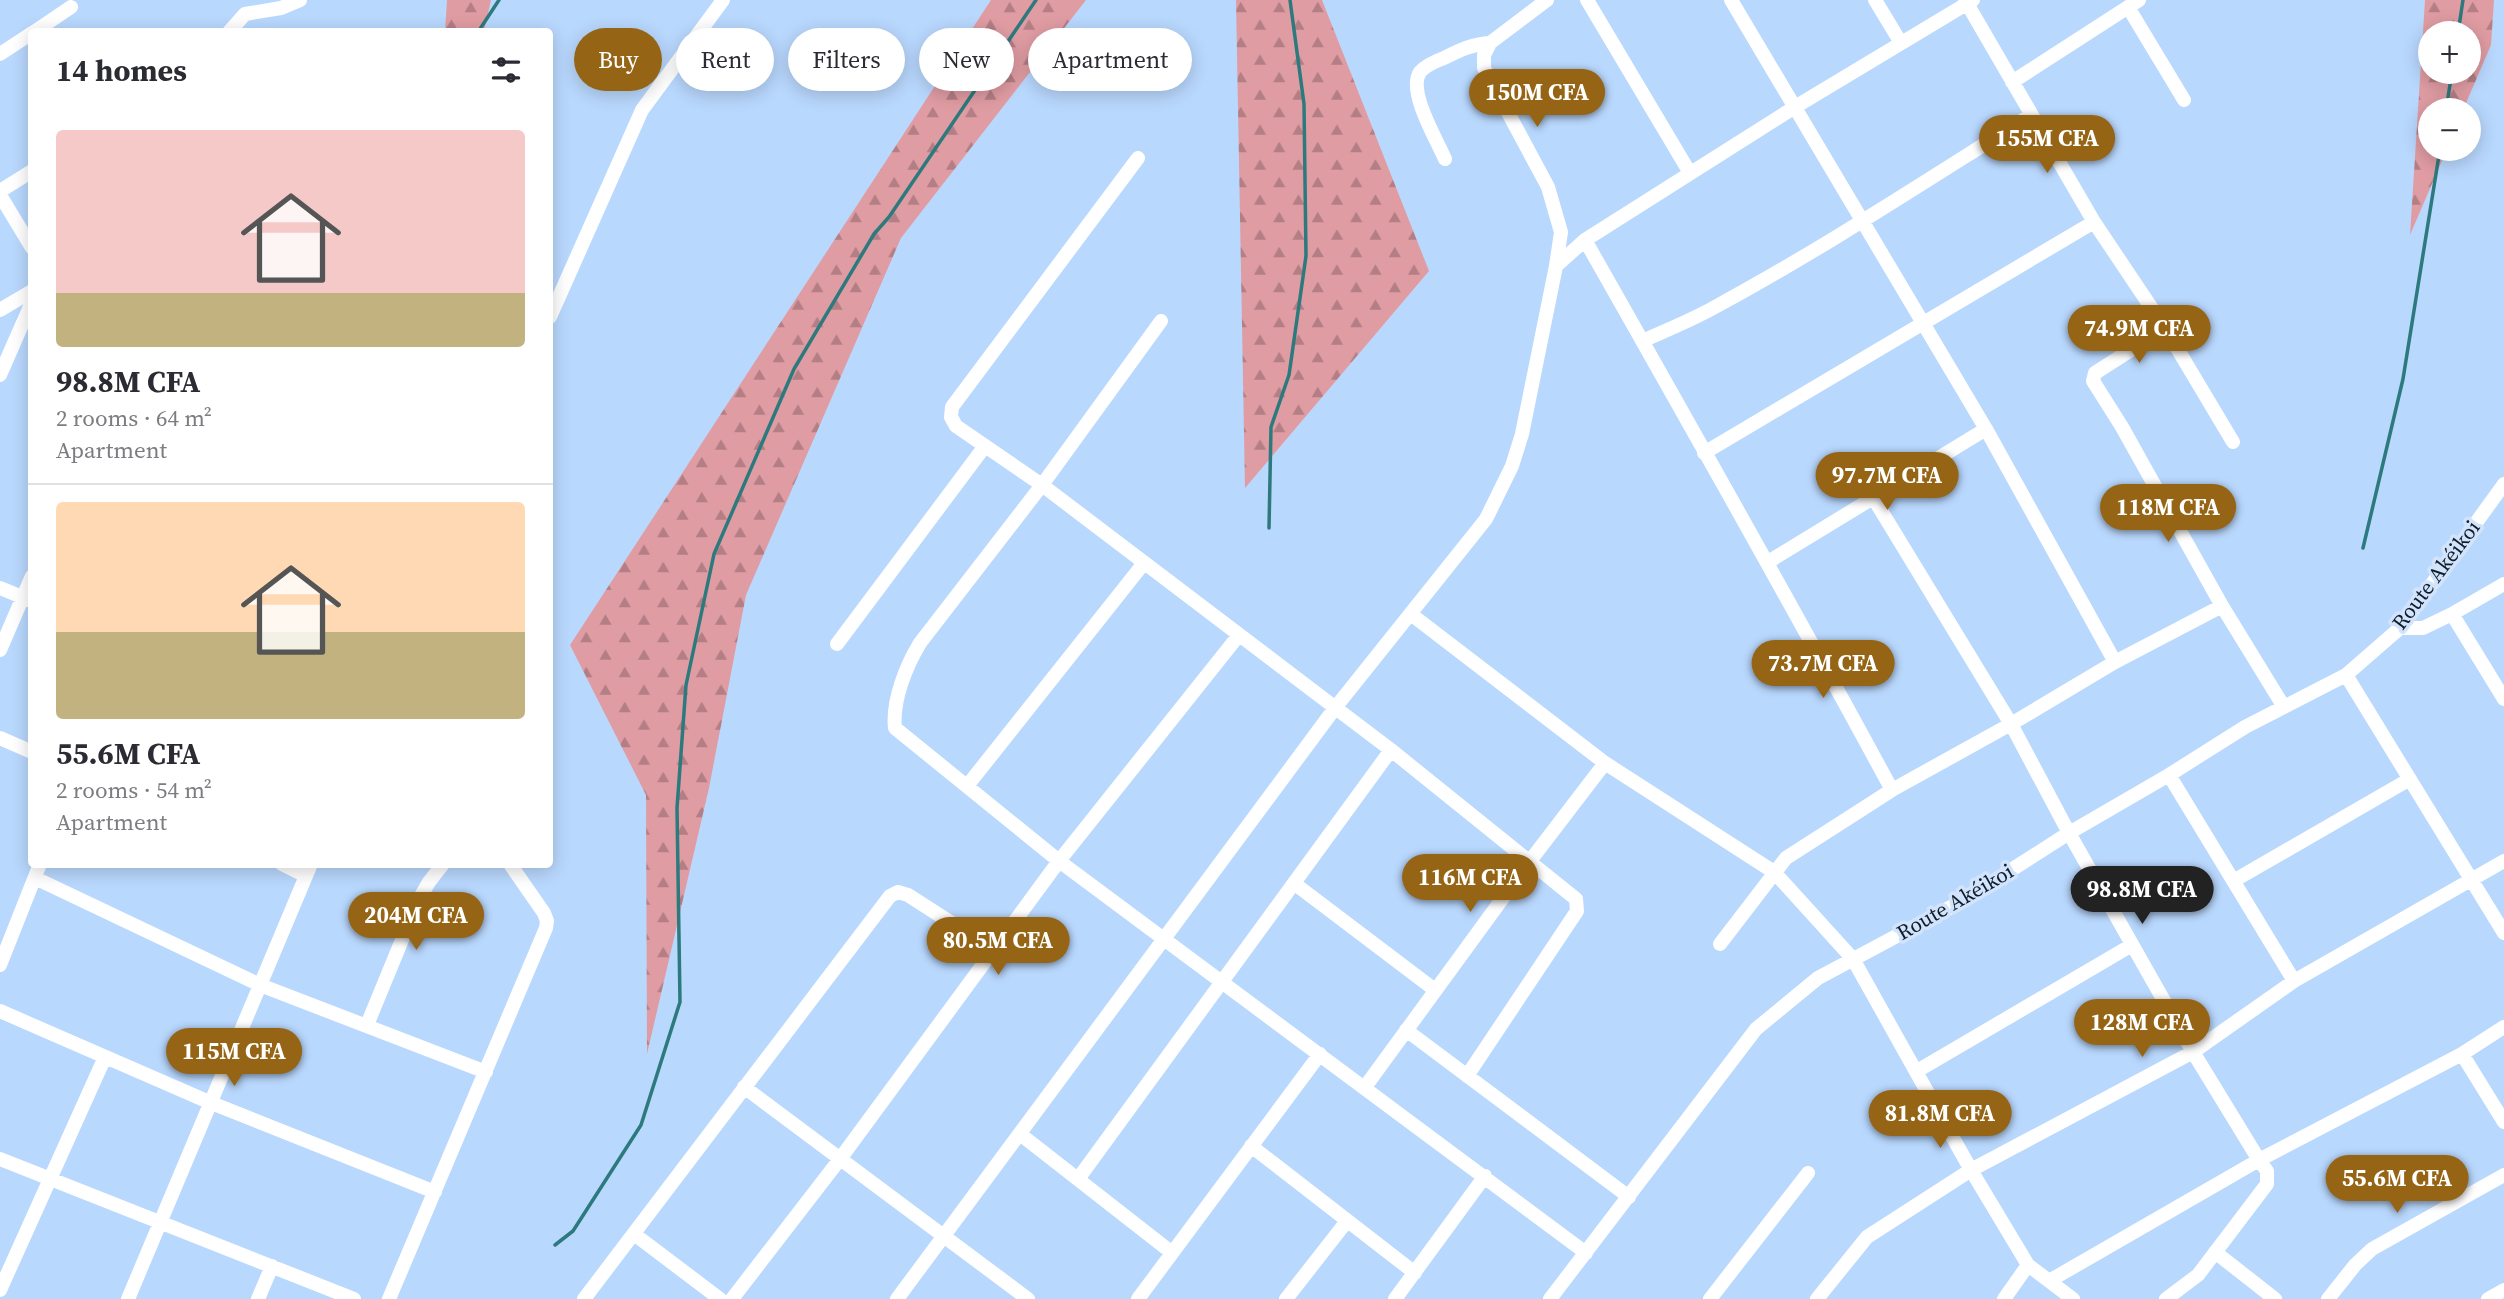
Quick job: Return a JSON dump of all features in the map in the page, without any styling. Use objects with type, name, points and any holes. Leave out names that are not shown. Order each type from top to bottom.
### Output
[{"type":"street","points":[[233,28],[245,14],[262,5],[281,8],[300,0]]},
{"type":"street","points":[[553,310],[642,110],[723,0]]},
{"type":"street","points":[[897,1299],[1335,708],[1412,615],[1486,519],[1512,466],[1524,421],[1561,232],[1548,187],[1483,68],[1484,55],[1490,43],[1547,0]]},
{"type":"street","points":[[1587,0],[1690,173]]},
{"type":"street","points":[[1731,0],[1986,429],[2115,662]]},
{"type":"street","points":[[1875,0],[1900,43]]},
{"type":"street","points":[[1556,266],[1585,240],[1968,1],[2094,222],[2165,328],[2234,442]]},
{"type":"street","points":[[2012,82],[2134,4],[2184,100]]},
{"type":"street","points":[[39,28],[71,7]]},
{"type":"street","points":[[0,54],[28,35]]},
{"type":"street","points":[[1445,159],[1419,101],[1417,79],[1429,65],[1472,44],[1490,43]]},
{"type":"street","points":[[1642,341],[1714,308],[1862,221],[2031,115]]},
{"type":"street","points":[[1138,158],[952,407],[951,417],[956,426],[1042,485],[1391,750],[1576,899],[1577,911],[1467,1076]]},
{"type":"street","points":[[28,174],[0,193],[28,241]]},
{"type":"street","points":[[1704,453],[2094,222]]},
{"type":"street","points":[[1585,240],[1768,562],[1892,790]]},
{"type":"street","points":[[0,310],[28,293]]},
{"type":"street","points":[[0,375],[28,311]]},
{"type":"street","points":[[1161,321],[1042,485],[920,643],[910,659],[895,708],[895,728],[1059,861],[1586,1253]]},
{"type":"street","points":[[2165,328],[2095,373],[2093,381],[2122,427],[2222,606],[2284,707]]},
{"type":"street","points":[[1768,562],[1986,429]]},
{"type":"street","points":[[837,644],[985,446]]},
{"type":"street","name":"Route Akéikoi","points":[[1550,1299],[1756,1029],[1818,978],[1966,899],[2068,833],[2169,775],[2245,727],[2346,675],[2400,628],[2504,484]]},
{"type":"street","points":[[1874,499],[2011,724],[2068,833],[2193,1052],[2267,1171],[2267,1184],[2198,1275],[2166,1299]]},
{"type":"street","points":[[967,786],[1144,563]]},
{"type":"street","points":[[2400,628],[2423,628],[2504,584]]},
{"type":"street","points":[[0,587],[27,599],[0,650]]},
{"type":"street","points":[[1720,944],[1786,858],[1892,790],[2115,662],[2222,606]]},
{"type":"street","points":[[2452,614],[2504,699]]},
{"type":"street","points":[[1412,615],[1605,763],[1774,872],[1853,959],[1971,1170],[2028,1265],[2073,1299]]},
{"type":"street","points":[[732,1299],[840,1159],[1059,861],[1239,635]]},
{"type":"street","points":[[2346,675],[2504,933]]},
{"type":"street","points":[[0,738],[28,750]]},
{"type":"street","points":[[1078,1179],[1391,750]]},
{"type":"street","points":[[1365,1087],[1605,763]]},
{"type":"street","points":[[2169,775],[2294,981]]},
{"type":"street","points":[[2235,880],[2410,779]]},
{"type":"street","points":[[1817,1299],[1867,1237],[1971,1170],[2193,1052],[2294,981],[2504,861]]},
{"type":"street","points":[[367,1025],[418,901],[440,868]]},
{"type":"street","points":[[389,1299],[546,929],[544,913],[513,868]]},
{"type":"street","points":[[128,1299],[309,870]]},
{"type":"street","points":[[0,965],[38,871],[260,985],[486,1072]]},
{"type":"street","points":[[1294,884],[1435,990]]},
{"type":"street","points":[[584,1299],[890,896],[898,892],[908,895],[995,951]]},
{"type":"street","points":[[1917,1071],[2132,945]]},
{"type":"street","points":[[0,1011],[209,1102],[435,1192]]},
{"type":"street","points":[[2049,1281],[2259,1160],[2462,1054],[2504,1027]]},
{"type":"street","points":[[1406,1030],[1629,1197]]},
{"type":"street","points":[[1138,1299],[1320,1054]]},
{"type":"street","points":[[2462,1054],[2504,1122]]},
{"type":"street","points":[[0,1290],[105,1057]]},
{"type":"street","points":[[744,1087],[1028,1299]]},
{"type":"street","points":[[1020,1134],[1171,1252]]},
{"type":"street","points":[[1251,1146],[1415,1273]]},
{"type":"street","points":[[0,1159],[354,1299]]},
{"type":"street","points":[[1710,1299],[1808,1173]]},
{"type":"street","points":[[2328,1299],[2355,1265],[2372,1249],[2504,1175]]},
{"type":"street","points":[[1395,1299],[1485,1177]]},
{"type":"street","points":[[1286,1299],[1347,1221]]},
{"type":"street","points":[[634,1234],[720,1299]]},
{"type":"street","points":[[2215,1252],[2276,1299]]},
{"type":"street","points":[[2004,1299],[2028,1265]]},
{"type":"street","points":[[258,1299],[272,1266]]},
{"type":"street","points":[[2488,1299],[2504,1290]]},
{"type":"green space","points":[[447,0],[491,0],[485,28],[445,28]]},
{"type":"green space","points":[[991,0],[1086,0],[1064,28],[1028,28],[1028,75],[901,238],[746,595],[709,788],[647,1054],[646,795],[570,645],[932,91],[1014,91],[1014,28],[973,28]]},
{"type":"green space","points":[[1236,0],[1322,0],[1429,271],[1245,488]]},
{"type":"green space","points":[[2425,0],[2494,0],[2491,45],[2481,68],[2481,21],[2424,21]]},
{"type":"green space","points":[[2420,84],[2474,84],[2468,98],[2419,98]]},
{"type":"green space","points":[[2418,110],[2418,161],[2442,161],[2410,235]]},
{"type":"waterway","points":[[481,28],[499,0]]},
{"type":"waterway","points":[[555,1245],[573,1231],[641,1125],[680,1002],[677,808],[686,685],[714,554],[794,369],[874,234],[889,217],[1036,0]]},
{"type":"waterway","points":[[1269,528],[1271,427],[1289,375],[1306,256],[1304,104],[1290,0]]},
{"type":"waterway","points":[[2460,21],[2463,0]]},
{"type":"waterway","points":[[2448,98],[2450,84]]},
{"type":"waterway","points":[[2363,548],[2403,379],[2438,161]]}]
